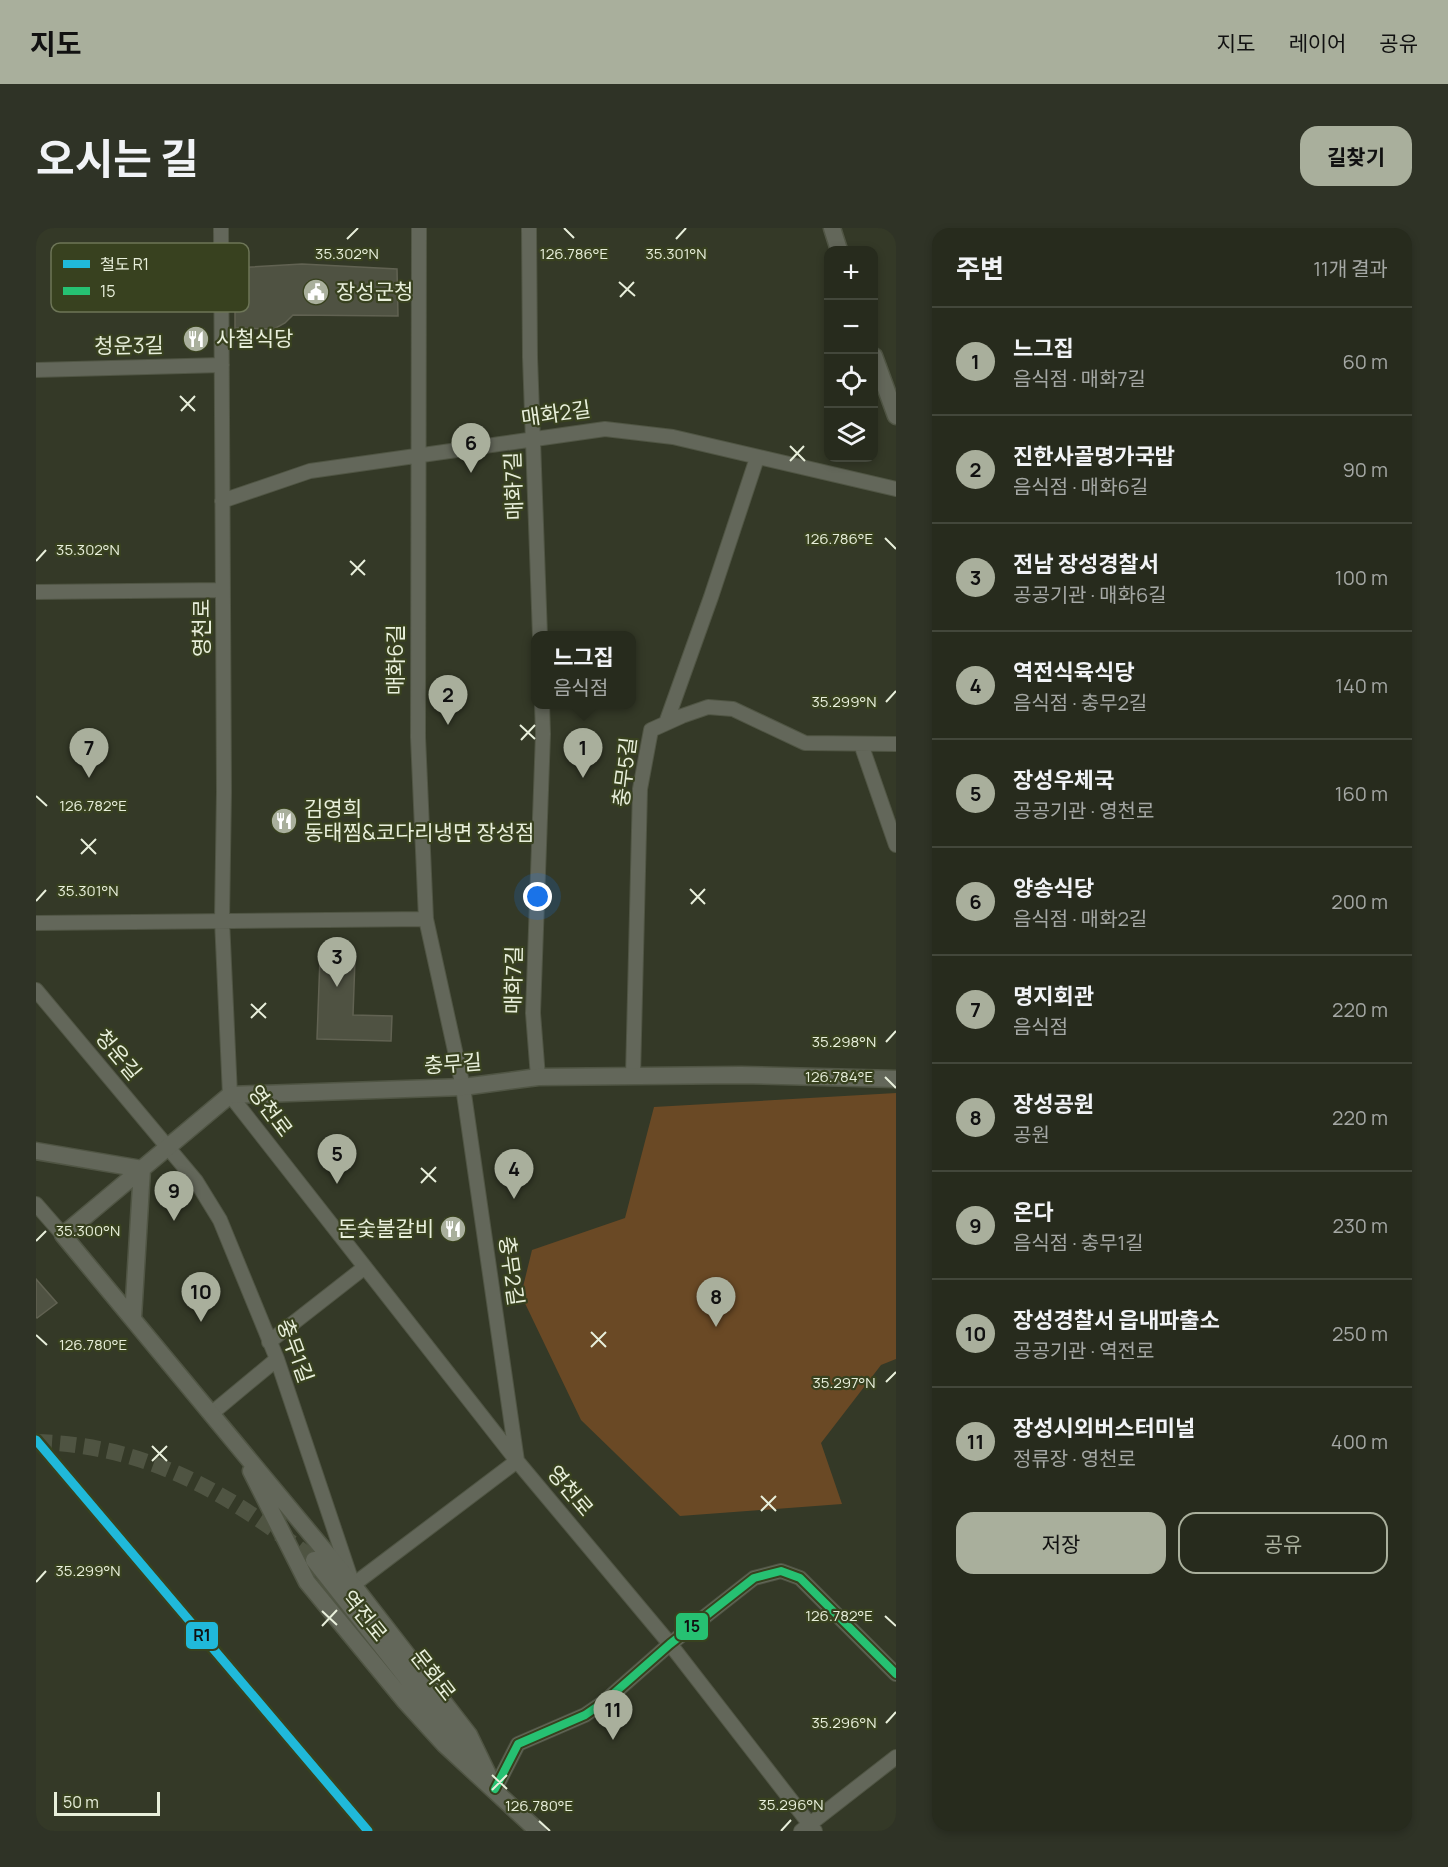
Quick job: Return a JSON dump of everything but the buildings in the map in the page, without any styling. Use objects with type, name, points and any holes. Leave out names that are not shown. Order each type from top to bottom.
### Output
[{"type":"street","name":"영천로","points":[[221,228],[221,243]]},
{"type":"street","name":"매화6길","points":[[419,228],[418,737],[426,919],[463,1088]]},
{"type":"street","name":"매화7길","points":[[529,228],[530,357],[540,631]]},
{"type":"street","points":[[832,228],[838,246]]},
{"type":"street","name":"영천로","points":[[222,312],[224,792],[222,920],[230,1095],[517,1461],[670,1644],[808,1829]]},
{"type":"street","name":"청운3길","points":[[36,370],[222,365]]},
{"type":"street","points":[[878,369],[896,416]]},
{"type":"street","name":"매화2길","points":[[222,501],[310,471],[604,429],[673,437],[896,489]]},
{"type":"street","points":[[666,723],[757,458]]},
{"type":"street","points":[[36,592],[222,590]]},
{"type":"street","name":"충무5길","points":[[633,1077],[640,789],[651,730],[708,707],[734,709],[805,743],[896,744]]},
{"type":"street","name":"매화7길","points":[[537,1077],[533,1013],[542,709]]},
{"type":"street","points":[[861,744],[896,845]]},
{"type":"street","points":[[36,923],[426,919]]},
{"type":"street","name":"청운길","points":[[36,990],[168,1147]]},
{"type":"street","name":"충무길","points":[[230,1095],[463,1088],[537,1077],[741,1075],[896,1079]]},
{"type":"street","name":"충무2길","points":[[463,1088],[517,1461]]},
{"type":"street","points":[[63,1235],[230,1095]]},
{"type":"street","name":"충무1길","points":[[168,1147],[196,1181],[220,1220],[277,1359],[353,1585]]},
{"type":"street","points":[[36,1151],[142,1169]]},
{"type":"street","points":[[133,1317],[142,1169]]},
{"type":"street","name":"역전로","points":[[36,1204],[133,1317],[353,1585],[469,1736],[495,1789]]},
{"type":"street","points":[[269,1342],[365,1267]]},
{"type":"street","points":[[212,1413],[277,1359]]},
{"type":"street","name":"역전로","points":[[237,1443],[307,1582],[445,1745],[538,1831]]},
{"type":"street","points":[[353,1585],[517,1461]]},
{"type":"street","name":"문화로","points":[[314,1560],[495,1789]]},
{"type":"street","points":[[495,1789],[518,1744],[585,1715],[604,1702],[670,1644],[754,1578],[781,1571],[800,1578],[896,1674]]},
{"type":"street","points":[[808,1829],[896,1757]]},
{"type":"shaded area","points":[[896,1093],[896,1359],[881,1365],[821,1443],[842,1504],[680,1516],[581,1420],[521,1295],[532,1250],[625,1218],[654,1107]]},
{"type":"tunnel","points":[[36,1442],[76,1445],[114,1452],[185,1477],[250,1514],[314,1560]]},
{"type":"rail line","name":"R1","points":[[36,1440],[368,1831]]},
{"type":"transit line","name":"15","points":[[495,1789],[518,1744],[585,1715],[604,1702],[670,1644],[754,1578],[781,1571],[800,1578],[896,1674]]},
{"type":"place","name":"장성군청","points":[[316,292]]},
{"type":"place","name":"사철식당","points":[[196,339]]},
{"type":"place","name":"양송식당","points":[[471,473]]},
{"type":"place","name":"진한사골명가국밥","points":[[448,725]]},
{"type":"place","name":"명지회관","points":[[89,778]]},
{"type":"place","name":"느그집","points":[[583,778]]},
{"type":"place","name":"김영희 동태찜&코다리냉면 장성점","points":[[284,821]]},
{"type":"place","name":"전남 장성경찰서","points":[[337,987]]},
{"type":"place","name":"장성우체국","points":[[337,1184]]},
{"type":"place","name":"역전식육식당","points":[[514,1199]]},
{"type":"place","name":"온다","points":[[174,1221]]},
{"type":"place","name":"돈숯불갈비","points":[[453,1229]]},
{"type":"place","name":"장성경찰서 읍내파출소","points":[[201,1322]]},
{"type":"place","name":"장성공원","points":[[716,1327]]},
{"type":"place","name":"장성시외버스터미널","points":[[613,1740]]}]
